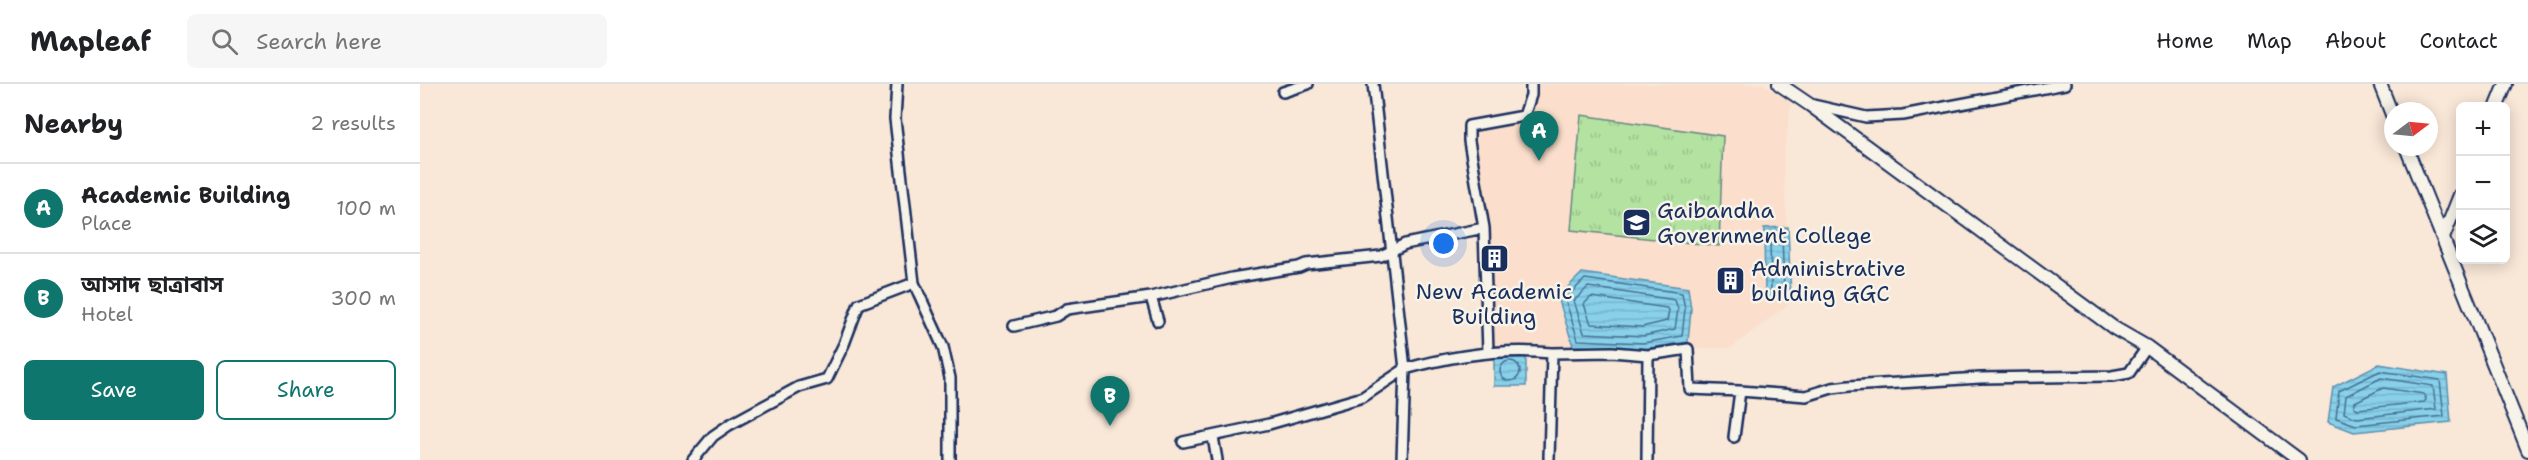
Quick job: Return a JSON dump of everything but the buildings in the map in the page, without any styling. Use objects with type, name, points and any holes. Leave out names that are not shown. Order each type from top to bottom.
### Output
[{"type":"main road","points":[[1779,84],[2114,328],[2147,347],[2299,460]]},
{"type":"main road","points":[[2380,84],[2387,102]]},
{"type":"main road","points":[[2499,102],[2506,84]]},
{"type":"main road","points":[[2410,156],[2528,450]]},
{"type":"main road","points":[[2443,238],[2456,205]]},
{"type":"street","points":[[897,84],[895,119],[914,283],[943,347],[950,378],[950,460]]},
{"type":"street","points":[[1283,92],[1308,84]]},
{"type":"street","points":[[1373,84],[1406,369],[1402,460]]},
{"type":"street","points":[[1488,352],[1484,228],[1469,141],[1469,126],[1524,116],[1531,95],[1531,84]]},
{"type":"street","points":[[1810,105],[1866,117],[1903,115],[2065,84]]},
{"type":"street","points":[[1014,326],[1056,316],[1067,309],[1151,297],[1306,264],[1381,256],[1405,244],[1484,228]]},
{"type":"street","points":[[693,460],[712,436],[729,425],[799,387],[827,379],[844,344],[859,304],[914,283]]},
{"type":"street","points":[[1151,297],[1158,321]]},
{"type":"street","points":[[1183,442],[1269,424],[1363,397],[1406,369],[1445,358],[1488,352],[1612,352],[1648,356],[1688,349],[1690,389],[1806,396],[1832,388],[1849,386],[1980,378],[2129,374],[2147,347]]},
{"type":"street","points":[[1549,458],[1552,353]]},
{"type":"street","points":[[1647,460],[1648,356]]},
{"type":"street","points":[[1734,437],[1740,391]]},
{"type":"street","points":[[1213,437],[1216,460]]},
{"type":"shaded area","name":"Gaibandha Government College","points":[[1527,84],[1764,84],[1791,103],[1783,160],[1791,302],[1731,348],[1489,351],[1486,229],[1470,127],[1524,117]]},
{"type":"green space","points":[[1581,115],[1723,136],[1719,246],[1571,230]]},
{"type":"water","points":[[1788,227],[1791,299],[1765,299],[1764,228]]},
{"type":"water","points":[[1582,273],[1688,288],[1691,309],[1688,342],[1643,349],[1573,346],[1558,297]]},
{"type":"water","points":[[1494,356],[1526,357],[1526,386],[1494,386]]},
{"type":"water","points":[[2379,364],[2447,375],[2451,422],[2354,432],[2328,422],[2333,387]]},
{"type":"place","name":"Academic Building","points":[[1539,161]]},
{"type":"place","name":"Gaibandha Government College","points":[[1636,223]]},
{"type":"place","name":"New Academic Building","points":[[1494,259]]},
{"type":"place","name":"Administrative building GGC","points":[[1730,281]]},
{"type":"place","name":"আসাদ ছাত্রাবাস","points":[[1110,426]]}]
